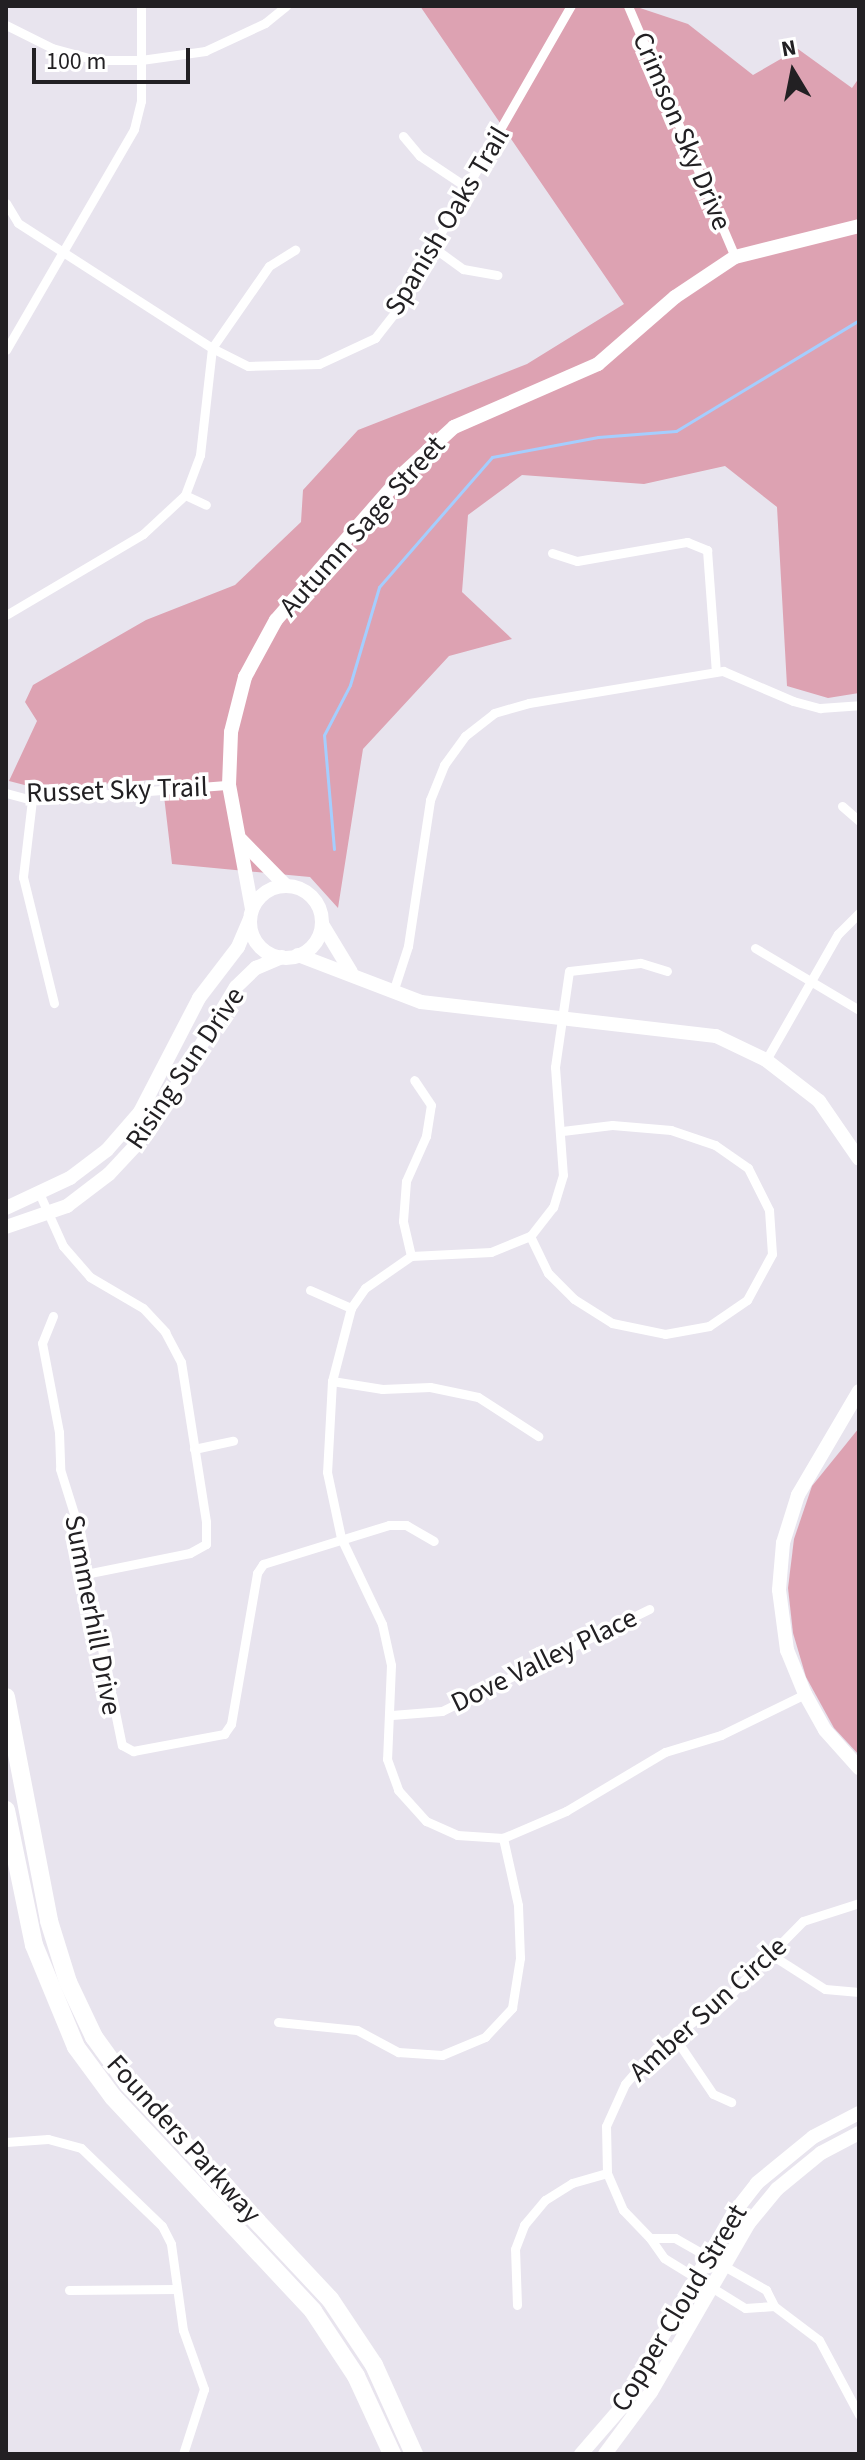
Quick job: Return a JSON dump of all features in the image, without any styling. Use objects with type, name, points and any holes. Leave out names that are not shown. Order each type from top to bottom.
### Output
[{"type":"highway","name":"Founders Parkway","points":[[6,1697],[49,1921],[68,1982],[94,2037],[128,2084],[330,2299],[374,2365],[414,2454]]},
{"type":"highway","name":"Founders Parkway","points":[[6,1810],[34,1945],[76,2047],[113,2097],[313,2311],[361,2384],[392,2454]]},
{"type":"street","points":[[6,350],[134,129],[141,101],[141,6]]},
{"type":"street","points":[[6,25],[52,48],[96,60],[141,60],[205,51],[265,23],[286,6]]},
{"type":"street","name":"Spanish Oaks Trail","points":[[6,203],[18,223],[212,348],[248,366],[319,364],[375,338],[434,248],[571,6]]},
{"type":"street","name":"Crimson Sky Drive","points":[[628,6],[735,257]]},
{"type":"street","points":[[403,136],[420,156],[468,188]]},
{"type":"street","name":"Autumn Sage Street","points":[[251,914],[229,785],[238,697],[263,640],[426,449],[471,418],[582,374],[675,297],[735,257],[859,226]]},
{"type":"street","points":[[434,248],[463,269],[497,275]]},
{"type":"street","points":[[6,615],[143,534],[185,495],[200,455],[212,348],[269,266],[295,250]]},
{"type":"street","points":[[185,495],[206,505]]},
{"type":"street","points":[[552,553],[577,561],[687,542],[707,550],[716,672]]},
{"type":"street","points":[[393,992],[408,946],[430,800],[444,765],[465,736],[494,713],[529,703],[716,672],[820,708],[859,705]]},
{"type":"street","name":"Russet Sky Trail","points":[[6,793],[32,800],[229,785]]},
{"type":"street","points":[[32,800],[23,877],[54,1003]]},
{"type":"street","points":[[842,806],[859,821]]},
{"type":"street","points":[[238,836],[286,886],[316,902],[322,924],[354,976]]},
{"type":"street","points":[[286,886],[266,892],[251,914],[258,945],[282,957],[298,955],[421,1002],[716,1036],[766,1060],[819,1101],[859,1159]]},
{"type":"street","points":[[766,1060],[810,978],[838,934],[859,913]]},
{"type":"street","name":"Rising Sun Drive","points":[[6,1208],[40,1195],[107,1150],[140,1112],[199,998],[238,947],[251,914]]},
{"type":"street","points":[[298,955],[314,943],[322,924]]},
{"type":"street","points":[[755,948],[859,1010]]},
{"type":"street","name":"Rising Sun Drive","points":[[6,1227],[47,1214],[109,1174],[150,1130],[236,987],[256,968],[282,957]]},
{"type":"street","points":[[667,971],[640,963],[576,967],[566,977],[555,1067],[563,1175],[553,1207],[530,1236],[491,1252],[411,1256],[385,1270],[351,1308],[332,1381],[327,1472],[341,1538],[382,1624],[391,1665],[392,1715],[387,1759],[398,1790],[412,1810],[457,1835],[503,1838],[566,1811],[665,1752],[721,1735],[805,1694]]},
{"type":"street","points":[[411,1256],[403,1221],[406,1181],[426,1136],[431,1105],[414,1080]]},
{"type":"street","points":[[530,1236],[548,1273],[574,1299],[612,1323],[665,1334],[709,1326],[747,1300],[772,1254],[769,1210],[748,1168],[715,1145],[671,1130],[612,1125],[562,1131]]},
{"type":"street","points":[[40,1195],[63,1246],[90,1277],[143,1308],[165,1332],[181,1362],[206,1544],[190,1553],[86,1574]]},
{"type":"street","points":[[310,1290],[351,1308]]},
{"type":"street","name":"Summerhill Drive","points":[[53,1316],[42,1343],[59,1432],[60,1469],[86,1574],[116,1731],[122,1745],[133,1751],[224,1734],[236,1702],[257,1573],[263,1564],[341,1538]]},
{"type":"street","points":[[332,1381],[382,1389],[430,1387],[478,1397],[538,1436]]},
{"type":"street","points":[[859,1391],[805,1480],[783,1543],[779,1605],[787,1650],[805,1694],[825,1730],[859,1768]]},
{"type":"street","points":[[194,1449],[233,1441]]},
{"type":"street","points":[[341,1538],[406,1525],[434,1541]]},
{"type":"street","name":"Dove Valley Place","points":[[392,1715],[442,1711],[649,1609]]},
{"type":"street","points":[[278,2022],[357,2030],[398,2052],[442,2055],[485,2037],[512,2008],[520,1958],[518,1905],[503,1838]]},
{"type":"street","name":"Amber Sun Circle","points":[[774,2306],[745,2308],[664,2258],[623,2210],[607,2173],[605,2136],[614,2103],[639,2065],[673,2035],[729,1996],[803,1921],[859,1903]]},
{"type":"street","points":[[770,1954],[825,1989],[859,1992]]},
{"type":"street","points":[[673,2035],[713,2094],[731,2102]]},
{"type":"street","name":"Copper Cloud Street","points":[[581,2454],[621,2408],[733,2214],[773,2167],[813,2137],[859,2113]]},
{"type":"street","name":"Copper Cloud Street","points":[[605,2454],[651,2392],[723,2264],[777,2189],[821,2153],[859,2133]]},
{"type":"street","points":[[6,2142],[69,2142],[91,2155],[162,2226],[171,2244],[183,2330],[204,2389],[183,2454]]},
{"type":"street","points":[[517,2305],[515,2249],[524,2225],[545,2200],[572,2183],[607,2173]]},
{"type":"street","points":[[650,2238],[675,2238],[766,2290],[774,2306],[819,2340],[859,2415]]},
{"type":"street","points":[[69,2290],[176,2289]]},
{"type":"shaded area","points":[[420,6],[634,6],[688,24],[753,75],[798,49],[852,88],[859,78],[859,693],[828,698],[787,686],[777,507],[725,466],[644,484],[522,475],[468,515],[462,592],[512,639],[449,656],[363,749],[338,908],[310,877],[172,864],[162,779],[40,789],[9,781],[37,721],[25,702],[33,685],[146,620],[235,585],[301,522],[303,490],[358,430],[527,364],[624,304]]},
{"type":"shaded area","points":[[859,1428],[859,1755],[834,1728],[806,1677],[793,1633],[788,1588],[794,1539],[812,1486]]},
{"type":"waterway","points":[[334,849],[324,735],[350,685],[379,587],[492,457],[598,437],[676,431],[859,320]]}]
